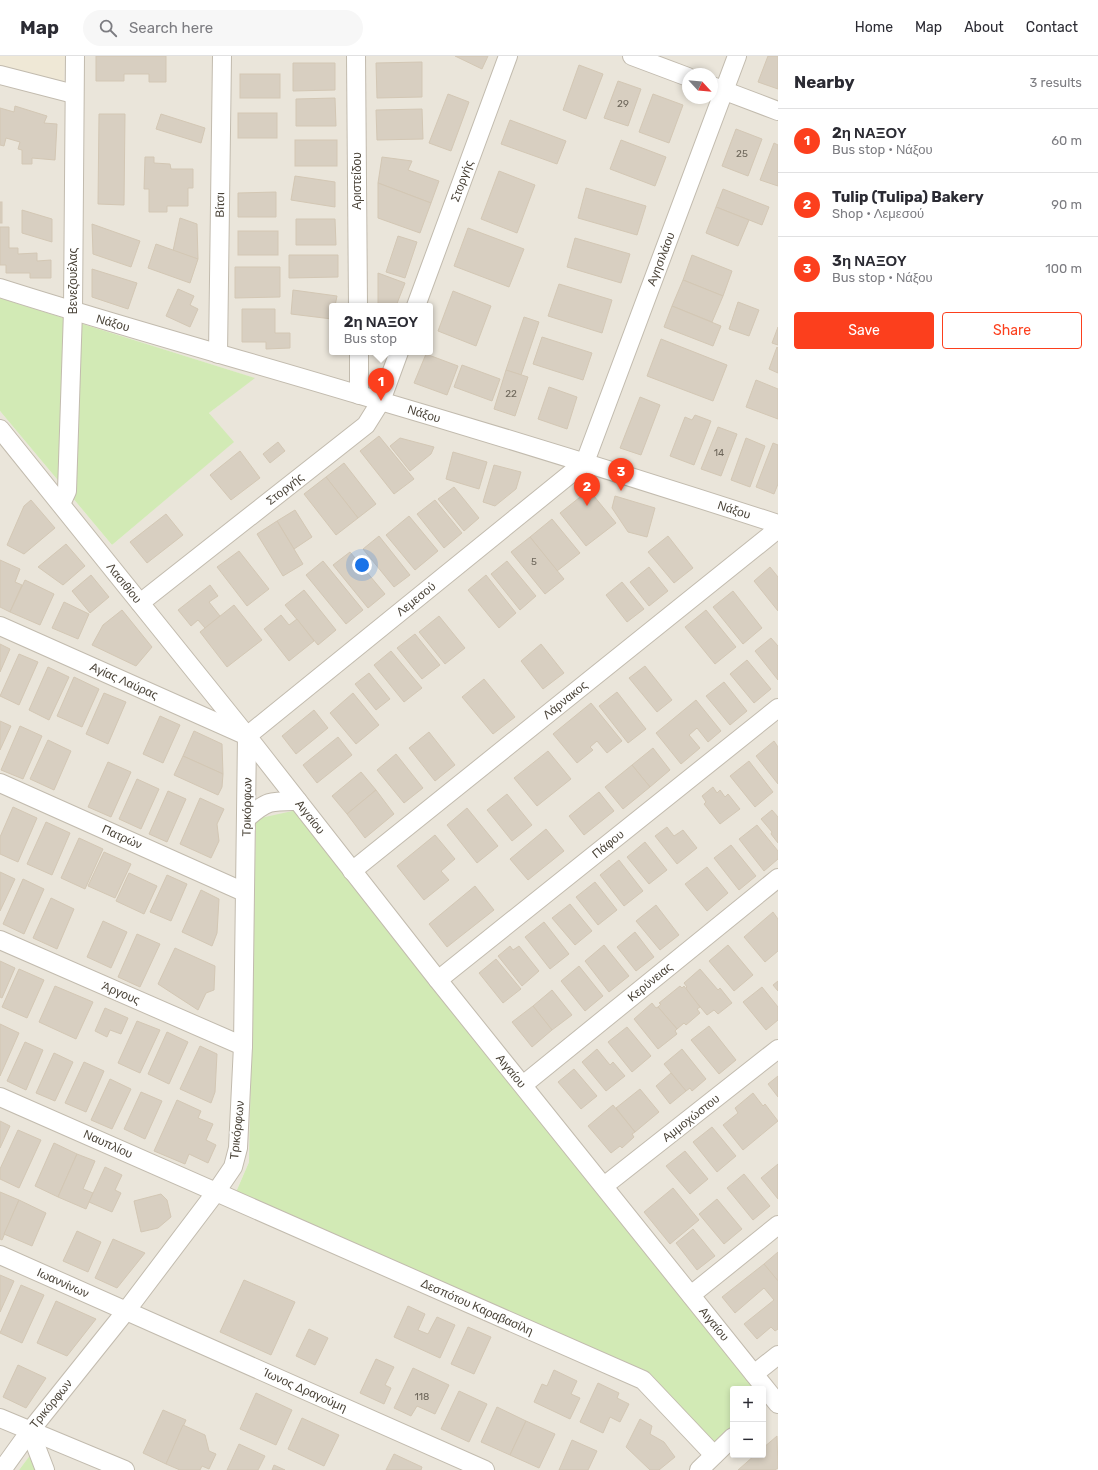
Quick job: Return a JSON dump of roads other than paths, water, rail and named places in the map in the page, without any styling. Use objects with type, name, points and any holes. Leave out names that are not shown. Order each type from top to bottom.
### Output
[{"type":"street","name":"Βενεζουέλας","points":[[61,504],[67,491],[73,312],[75,56]]},
{"type":"street","name":"Βίτσι","points":[[218,354],[222,56]]},
{"type":"street","name":"Αριστείδου","points":[[356,56],[358,303]]},
{"type":"street","name":"Στοργής","points":[[417,303],[508,56]]},
{"type":"street","points":[[632,56],[682,75]]},
{"type":"street","name":"Αγησιλάου","points":[[718,88],[737,56]]},
{"type":"street","points":[[0,75],[74,94]]},
{"type":"street","points":[[718,88],[778,111]]},
{"type":"street","name":"Αγησιλάου","points":[[585,462],[712,104]]},
{"type":"street","name":"Νάξου","points":[[0,288],[73,312],[359,394],[585,462],[778,524]]},
{"type":"street","points":[[358,355],[359,394]]},
{"type":"street","name":"Στοργής","points":[[140,603],[366,425],[381,401],[398,355]]},
{"type":"street","name":"Λασιθίου","points":[[0,429],[247,736]]},
{"type":"street","name":"Λεμεσού","points":[[247,736],[585,462]]},
{"type":"street","name":"Λάρνακος","points":[[352,870],[778,529]]},
{"type":"street","name":"Αγίας Λαύρας","points":[[0,626],[247,736]]},
{"type":"street","name":"Πάφου","points":[[438,980],[778,708]]},
{"type":"street","name":"Αιγαίου","points":[[247,736],[438,980],[754,1374],[771,1403]]},
{"type":"street","name":"Τρικόρφων","points":[[2,1470],[30,1432],[126,1311],[216,1192],[233,1167],[238,1148],[243,1046],[247,736]]},
{"type":"street","name":"Πατρών","points":[[0,783],[244,892]]},
{"type":"street","points":[[247,818],[260,807],[272,801],[298,801]]},
{"type":"street","name":"Κερύνειας","points":[[523,1085],[778,878]]},
{"type":"street","name":"Άργους","points":[[0,940],[243,1046]]},
{"type":"street","name":"Αμμοχώστου","points":[[604,1186],[778,1049]]},
{"type":"street","name":"Ναυπλίου","points":[[0,1097],[216,1192]]},
{"type":"street","name":"Δεσπότου Καραβασίλη","points":[[216,1192],[643,1380],[714,1455]]},
{"type":"street","points":[[691,1295],[778,1225]]},
{"type":"street","name":"Ιωαννίνων","points":[[0,1255],[126,1311]]},
{"type":"street","name":"Ίωνος Δραγούμη","points":[[126,1311],[485,1470]]},
{"type":"street","points":[[754,1374],[778,1355]]},
{"type":"street","points":[[0,1418],[30,1432],[60,1442],[125,1470]]},
{"type":"street","points":[[30,1432],[45,1470]]},
{"type":"street","points":[[699,1470],[730,1440]]},
{"type":"place","name":"2η ΝΑΞΟΥ","points":[[381,401]]},
{"type":"place","name":"3η ΝΑΞΟΥ","points":[[621,491]]},
{"type":"place","name":"Tulip (Tulipa) Bakery","points":[[587,506]]}]
